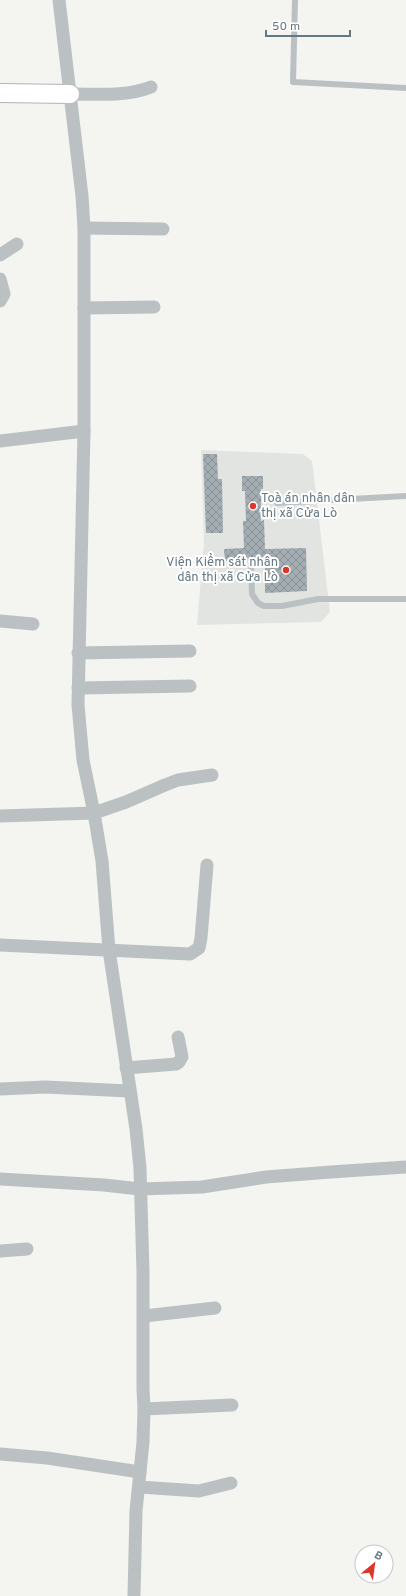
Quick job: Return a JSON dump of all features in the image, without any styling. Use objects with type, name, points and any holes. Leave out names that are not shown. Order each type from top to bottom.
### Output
[{"type":"street","points":[[59,0],[82,196],[84,228],[84,432],[78,688],[83,760],[102,861],[109,950],[129,1091],[137,1135],[140,1189],[144,1316],[144,1409],[143,1442],[136,1511],[134,1596]]},
{"type":"street","points":[[0,93],[125,94],[142,91],[152,87]]},
{"type":"street","points":[[84,228],[163,229]]},
{"type":"street","points":[[0,255],[17,244]]},
{"type":"street","points":[[0,279],[4,294],[0,301]]},
{"type":"street","points":[[84,308],[154,307]]},
{"type":"street","points":[[0,441],[84,432]]},
{"type":"street","points":[[0,621],[33,624]]},
{"type":"street","points":[[78,653],[190,651]]},
{"type":"street","points":[[78,688],[190,686]]},
{"type":"street","points":[[0,816],[94,812],[126,802],[165,784],[178,780],[212,775]]},
{"type":"street","points":[[0,945],[182,954],[196,952],[199,948],[201,938],[207,865]]},
{"type":"street","points":[[126,1068],[176,1064],[182,1057],[178,1037]]},
{"type":"street","points":[[0,1089],[60,1087],[129,1091]]},
{"type":"street","points":[[0,1179],[104,1185],[140,1189],[202,1187],[266,1178],[406,1167]]},
{"type":"street","points":[[0,1251],[27,1249]]},
{"type":"street","points":[[144,1316],[215,1308]]},
{"type":"street","points":[[144,1409],[232,1405]]},
{"type":"street","points":[[0,1454],[47,1458],[140,1472]]},
{"type":"street","points":[[139,1487],[200,1491],[231,1483]]},
{"type":"lane","points":[[295,0],[293,82],[406,88]]},
{"type":"lane","points":[[277,503],[406,496]]},
{"type":"lane","points":[[251,564],[252,594],[258,603],[264,606],[282,606],[318,599],[406,598]]},
{"type":"shaded area","points":[[201,450],[303,454],[312,461],[330,612],[321,622],[197,625],[204,543]]},
{"type":"building","points":[[203,454],[217,454],[218,479],[222,479],[223,533],[206,533]]},
{"type":"building","points":[[242,476],[263,476],[263,489],[261,489],[261,521],[264,520],[265,549],[306,548],[307,591],[265,593],[265,560],[225,561],[224,549],[244,548],[243,521],[246,521],[245,491],[242,491]]},
{"type":"place","name":"Toà án nhân dân thị xã Cửa Lò","points":[[253,506]]},
{"type":"place","name":"Viện Kiểm sát nhân dân thị xã Cửa Lò","points":[[286,570]]}]
